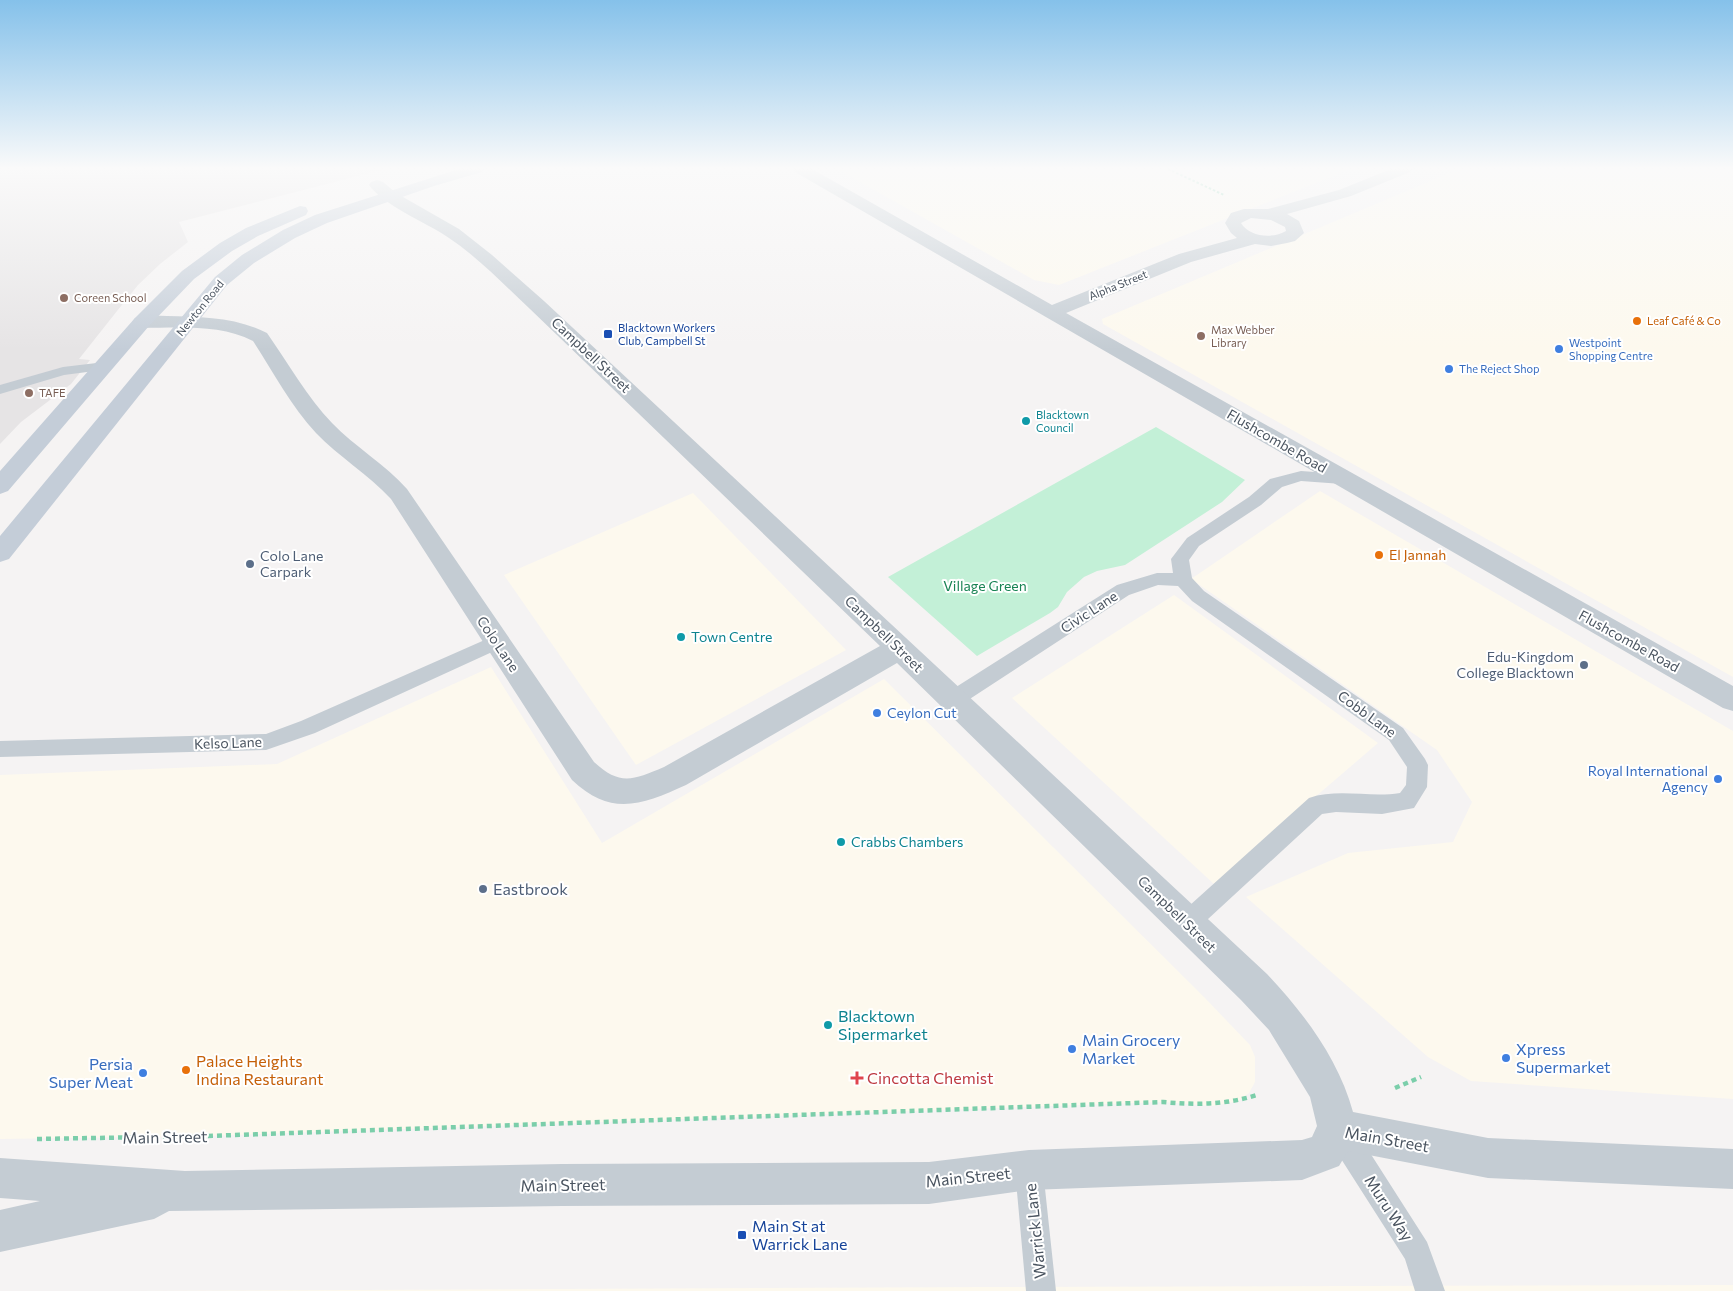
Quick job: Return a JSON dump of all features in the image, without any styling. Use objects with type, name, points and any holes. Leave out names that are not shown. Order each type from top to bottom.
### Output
[{"type":"main road","name":"Newton Road","points":[[0,486],[142,322],[188,275],[226,247],[258,229]]},
{"type":"main road","name":"Newton Road","points":[[0,553],[221,281],[248,259],[299,229]]},
{"type":"street","name":"Campbell Street","points":[[447,229],[494,265],[900,648],[952,700],[1254,987],[1282,1017],[1328,1090],[1338,1130]]},
{"type":"street","name":"Flushcombe Road","points":[[905,229],[1342,480],[1733,700]]},
{"type":"street","name":"Alpha Street","points":[[1185,258],[1224,229]]},
{"type":"street","points":[[1236,229],[1254,239],[1270,241],[1285,240],[1295,233],[1294,229]]},
{"type":"street","name":"Alpha Street","points":[[1050,313],[1185,258],[1254,239]]},
{"type":"street","name":"Colo Lane","points":[[142,322],[241,328],[253,332],[260,337],[314,417],[352,454],[383,476],[399,494],[583,771],[606,790],[620,791],[652,786],[675,776],[900,648]]},
{"type":"street","name":"Main Street","points":[[0,1178],[185,1192],[572,1185],[929,1183],[1029,1170],[1302,1160],[1325,1152],[1338,1130],[1488,1158],[1733,1169]]},
{"type":"street","name":"Main Street","points":[[0,1231],[185,1192]]},
{"type":"lane","points":[[0,390],[63,371],[105,366]]},
{"type":"lane","points":[[1183,580],[1180,559],[1193,542],[1255,501],[1276,483],[1301,476],[1342,480]]},
{"type":"lane","name":"Civic Lane","points":[[952,700],[1123,590],[1157,579],[1183,580]]},
{"type":"lane","name":"Cobb Lane","points":[[1183,580],[1198,596],[1396,734],[1418,765],[1416,787],[1406,801],[1382,805],[1336,803],[1317,805],[1186,923]]},
{"type":"lane","name":"Kelso Lane","points":[[0,749],[266,742],[308,727],[496,642]]},
{"type":"lane","name":"Muru Way","points":[[1338,1130],[1417,1252],[1430,1291]]},
{"type":"lane","name":"Warrick Lane","points":[[1029,1170],[1041,1291]]},
{"type":"path","points":[[1395,1088],[1421,1077]]},
{"type":"path","name":"Main Street","points":[[30,1139],[208,1136],[1163,1102],[1214,1106],[1257,1095]]},
{"type":"shaded area","name":"Coreen School","points":[[0,229],[182,229],[188,242],[160,264],[138,285],[79,359],[90,360],[71,384],[21,422],[0,444]]},
{"type":"shaded area","points":[[944,229],[1199,229],[1059,285],[1034,280]]},
{"type":"shaded area","points":[[1316,229],[1733,229],[1733,677],[1103,324],[1102,319]]},
{"type":"shaded area","points":[[1320,491],[1733,731],[1733,1099],[1471,1081],[1428,1057],[1246,897],[1348,853],[1453,842],[1472,802],[1437,750],[1191,579]]},
{"type":"shaded area","name":"Town Centre","points":[[693,493],[846,650],[636,765],[504,575]]},
{"type":"shaded area","points":[[1174,595],[1378,743],[1214,884],[1012,698]]},
{"type":"shaded area","points":[[491,667],[602,843],[884,679],[1250,1045],[1255,1057],[1255,1082],[1249,1093],[1239,1101],[1213,1106],[1163,1102],[208,1136],[0,1139],[0,775],[277,764]]},
{"type":"shaded area","points":[[1733,1285],[1733,1291],[128,1291],[989,1287]]},
{"type":"green space","name":"Village Green","points":[[1156,427],[1245,480],[1222,502],[1125,565],[1097,571],[1084,577],[1067,592],[1058,607],[1050,613],[977,656],[888,577]]},
{"type":"place","name":"Coreen School","points":[[64,298]]},
{"type":"place","name":"Leaf Café & Co","points":[[1637,321]]},
{"type":"place","name":"Blacktown Workers Club, Campbell St","points":[[608,334]]},
{"type":"place","name":"Max Webber Library","points":[[1201,336]]},
{"type":"place","name":"Westpoint Shopping Centre","points":[[1559,349]]},
{"type":"place","name":"The Reject Shop","points":[[1449,369]]},
{"type":"place","name":"TAFE","points":[[29,393]]},
{"type":"place","name":"Blacktown Council","points":[[1026,421]]},
{"type":"place","name":"El Jannah","points":[[1379,555]]},
{"type":"place","name":"Colo Lane Carpark","points":[[250,564]]},
{"type":"place","name":"Town Centre","points":[[681,637]]},
{"type":"place","name":"Edu-Kingdom College Blacktown","points":[[1584,665]]},
{"type":"place","name":"Ceylon Cut","points":[[877,713]]},
{"type":"place","name":"Royal International Agency","points":[[1718,779]]},
{"type":"place","name":"Crabbs Chambers","points":[[841,842]]},
{"type":"place","name":"Eastbrook","points":[[483,889]]},
{"type":"place","name":"Blacktown Sipermarket","points":[[828,1025]]},
{"type":"place","name":"Main Grocery Market","points":[[1072,1049]]},
{"type":"place","name":"Xpress Supermarket","points":[[1506,1058]]},
{"type":"place","name":"Palace Heights Indina Restaurant","points":[[186,1070]]},
{"type":"place","name":"Persia Super Meat","points":[[143,1073]]},
{"type":"place","name":"Cincotta Chemist","points":[[857,1078]]},
{"type":"place","name":"Main St at Warrick Lane","points":[[742,1235]]}]
